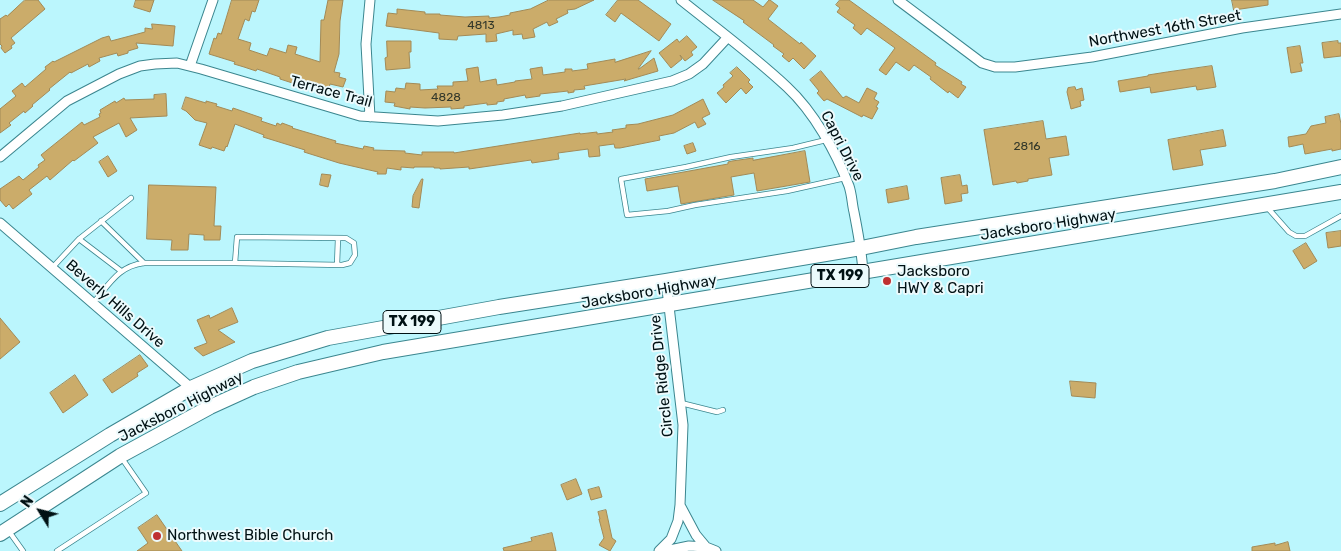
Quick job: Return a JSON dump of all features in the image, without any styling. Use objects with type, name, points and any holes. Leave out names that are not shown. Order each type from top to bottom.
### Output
[{"type":"main road","name":"Jacksboro Highway","points":[[0,504],[118,430],[191,388],[252,361],[328,338],[499,307],[666,281],[916,237],[1276,181],[1341,167]]},
{"type":"main road","points":[[1276,181],[1280,203]]},
{"type":"main road","name":"Jacksboro Highway","points":[[4,531],[120,456],[210,407],[254,387],[298,372],[383,352],[1341,192]]},
{"type":"street","points":[[190,66],[213,0]]},
{"type":"street","points":[[370,0],[366,44],[370,117]]},
{"type":"street","name":"Capri Drive","points":[[681,0],[788,87],[820,128],[849,188],[861,248],[863,272]]},
{"type":"street","name":"Northwest 16th Street","points":[[898,0],[982,62],[995,66],[1015,67],[1092,57],[1242,28],[1341,14]]},
{"type":"street","name":"Terrace Trail","points":[[0,158],[67,101],[118,74],[140,66],[177,63],[360,116],[438,121],[503,116],[562,106],[672,81],[688,74],[703,64],[728,37]]},
{"type":"street","name":"Beverly Hills Drive","points":[[0,223],[191,388],[210,407]]},
{"type":"street","name":"Circle Ridge Drive","points":[[659,551],[670,539],[678,521],[683,425],[666,281]]},
{"type":"street","name":"Circle Ridge Drive","points":[[680,505],[696,534],[706,546],[716,551]]},
{"type":"street","points":[[665,551],[689,546],[706,546]]},
{"type":"lane","points":[[826,140],[793,148],[731,157],[686,168],[621,179],[627,216],[668,211],[845,178]]},
{"type":"lane","points":[[52,268],[79,239],[131,198]]},
{"type":"lane","points":[[1265,205],[1296,236],[1305,236],[1341,216]]},
{"type":"lane","points":[[101,221],[144,262]]},
{"type":"lane","points":[[93,303],[120,271],[134,264],[144,262],[337,265],[350,263],[355,255],[354,243],[346,238],[237,237],[235,263]]},
{"type":"lane","points":[[337,265],[338,238]]},
{"type":"lane","points":[[79,239],[120,271]]},
{"type":"lane","points":[[680,403],[717,412],[723,410]]},
{"type":"lane","points":[[57,551],[146,493],[120,456]]},
{"type":"lane","points":[[4,531],[23,551]]},
{"type":"building","points":[[25,0],[38,0],[45,9],[11,38],[15,43],[5,53],[0,44],[0,19],[7,16]]},
{"type":"building","points":[[136,0],[154,0],[150,12],[134,7]]},
{"type":"building","points":[[232,0],[259,0],[255,12],[252,11],[249,21],[245,19],[238,39],[251,43],[249,50],[267,56],[270,48],[286,53],[288,45],[297,47],[295,54],[320,62],[321,20],[324,20],[328,0],[343,0],[339,54],[334,72],[340,73],[339,77],[346,79],[343,87],[330,84],[329,88],[310,82],[308,88],[209,54],[214,38],[216,39],[218,33],[221,34]]},
{"type":"building","points":[[549,0],[594,0],[575,9],[567,10],[568,13],[556,19],[558,22],[549,26],[547,22],[533,29],[535,37],[523,39],[522,34],[513,35],[513,30],[496,34],[497,41],[486,42],[486,34],[458,36],[457,40],[439,39],[439,33],[386,26],[388,13],[397,14],[397,9],[425,12],[425,14],[465,17],[489,16],[489,18],[510,15],[510,13],[530,9]]},
{"type":"building","points":[[618,0],[638,0],[671,24],[659,41],[621,13],[615,22],[606,15]]},
{"type":"building","points":[[713,0],[753,0],[763,7],[770,0],[778,6],[768,19],[800,44],[801,42],[816,56],[804,69],[793,58],[789,62],[782,56],[784,54],[774,45],[744,21]]},
{"type":"building","points":[[840,0],[849,0],[936,63],[935,65],[962,82],[961,84],[966,87],[958,98],[949,91],[948,93],[930,79],[931,77],[914,65],[909,71],[896,62],[886,75],[879,70],[895,48],[867,28],[861,35],[853,28],[855,25],[837,12],[840,8],[836,5]]},
{"type":"building","points":[[1232,0],[1268,0],[1268,5],[1234,10]]},
{"type":"building","points":[[152,24],[175,26],[173,46],[136,43],[138,48],[128,51],[128,53],[118,56],[117,53],[99,58],[100,61],[89,67],[88,64],[70,72],[49,89],[25,113],[24,111],[9,123],[11,125],[0,133],[0,109],[16,96],[12,91],[22,83],[25,87],[53,61],[102,38],[109,36],[111,41],[145,32],[145,28],[152,29]]},
{"type":"building","points":[[687,36],[697,47],[691,52],[693,55],[685,61],[680,55],[682,59],[671,68],[659,53],[677,39],[679,42]]},
{"type":"building","points":[[387,41],[411,41],[411,52],[409,52],[410,68],[386,70]]},
{"type":"building","points":[[1338,41],[1338,43],[1341,43],[1341,56],[1324,58],[1322,43]]},
{"type":"building","points":[[1300,46],[1303,63],[1300,63],[1302,71],[1291,73],[1287,48]]},
{"type":"building","points":[[651,51],[638,69],[654,58],[658,71],[624,81],[626,79],[584,86],[585,89],[574,90],[574,92],[540,94],[540,96],[526,98],[525,95],[504,99],[504,101],[497,102],[497,104],[487,105],[487,103],[451,109],[451,107],[410,107],[410,109],[394,106],[395,103],[385,102],[386,91],[395,92],[396,88],[405,89],[406,83],[420,84],[420,90],[438,89],[437,86],[453,86],[453,82],[468,81],[466,69],[478,67],[480,82],[496,79],[497,85],[532,79],[530,69],[542,67],[543,75],[565,72],[565,69],[572,69],[572,71],[588,69],[587,64],[615,59],[615,62]]},
{"type":"building","points":[[1212,66],[1216,87],[1197,90],[1196,86],[1151,93],[1150,87],[1120,92],[1118,81]]},
{"type":"building","points":[[737,67],[750,80],[748,82],[753,87],[746,94],[741,88],[726,103],[717,93],[733,76],[730,73]]},
{"type":"building","points":[[821,71],[843,98],[846,96],[859,103],[867,88],[877,93],[874,99],[879,102],[876,107],[878,108],[872,119],[863,115],[862,117],[827,99],[824,101],[810,80]]},
{"type":"building","points":[[1075,87],[1076,90],[1082,88],[1084,100],[1080,101],[1081,106],[1071,109],[1067,92],[1068,88]]},
{"type":"building","points":[[166,94],[167,116],[130,118],[137,130],[126,137],[119,123],[93,137],[98,143],[73,160],[50,180],[47,176],[29,190],[32,194],[13,209],[9,204],[6,207],[0,200],[0,189],[19,176],[23,180],[45,160],[41,155],[82,122],[84,125],[100,117],[100,110],[124,98],[125,100],[154,99],[154,95]]},
{"type":"building","points":[[186,97],[217,104],[216,106],[232,111],[233,108],[262,118],[261,121],[276,126],[277,123],[281,125],[282,123],[292,128],[336,141],[335,143],[363,149],[364,146],[374,148],[373,150],[405,151],[405,153],[422,155],[422,152],[454,153],[580,133],[597,132],[597,134],[613,132],[612,130],[626,128],[626,125],[638,124],[673,115],[703,99],[710,114],[702,118],[706,124],[698,128],[695,122],[674,133],[659,136],[660,140],[620,148],[615,148],[614,144],[599,146],[600,156],[589,157],[588,149],[558,153],[559,159],[532,163],[531,160],[469,169],[469,167],[440,169],[434,167],[401,167],[401,170],[387,168],[386,174],[377,174],[378,172],[304,152],[305,150],[263,137],[264,135],[235,124],[224,151],[199,145],[207,123],[195,120],[182,109]]},
{"type":"building","points":[[1339,114],[1341,149],[1305,154],[1303,144],[1289,147],[1288,137],[1306,134],[1311,126],[1326,123],[1325,117]]},
{"type":"building","points":[[1043,121],[1046,139],[1066,136],[1069,155],[1049,158],[1052,175],[1017,183],[1016,181],[993,185],[984,130]]},
{"type":"building","points":[[1223,130],[1226,146],[1200,150],[1203,165],[1173,170],[1168,140]]},
{"type":"building","points":[[693,143],[696,151],[687,154],[684,146]]},
{"type":"building","points":[[805,151],[810,182],[757,191],[754,173],[731,177],[734,195],[681,204],[678,186],[647,191],[645,179],[728,164],[728,162],[732,161],[753,158],[753,160]]},
{"type":"building","points":[[108,156],[117,171],[108,177],[99,162]]},
{"type":"building","points":[[322,174],[331,175],[328,187],[320,185]]},
{"type":"building","points":[[960,175],[962,186],[967,185],[968,193],[961,194],[962,201],[945,204],[941,178]]},
{"type":"building","points":[[422,179],[419,208],[412,207],[413,196]]},
{"type":"building","points":[[149,185],[216,187],[214,226],[221,226],[220,240],[204,240],[204,235],[189,234],[188,250],[171,250],[172,240],[147,239]]},
{"type":"building","points":[[907,186],[909,199],[888,203],[886,190]]},
{"type":"building","points":[[1341,231],[1341,246],[1328,248],[1326,233]]},
{"type":"building","points":[[1306,243],[1317,261],[1304,269],[1293,251]]},
{"type":"building","points":[[232,308],[238,322],[218,330],[235,342],[203,356],[194,348],[207,343],[197,320],[209,315],[210,318]]},
{"type":"building","points":[[0,318],[20,342],[0,359]]},
{"type":"building","points":[[140,355],[148,366],[137,373],[138,376],[112,393],[103,380]]},
{"type":"building","points":[[75,375],[88,395],[63,413],[50,393]]},
{"type":"building","points":[[1070,381],[1096,383],[1095,398],[1072,396]]},
{"type":"building","points":[[576,479],[582,494],[567,500],[561,485]]},
{"type":"building","points":[[599,487],[602,497],[591,500],[588,490]]},
{"type":"building","points":[[606,510],[612,538],[616,541],[610,551],[599,545],[604,538],[598,512]]},
{"type":"building","name":"Northwest Bible Church","points":[[157,515],[182,551],[137,551],[148,543],[138,528]]},
{"type":"building","points":[[552,533],[556,551],[504,551],[503,548],[532,541],[531,538]]},
{"type":"building","points":[[1288,542],[1290,551],[1252,551],[1252,547]]},
{"type":"place","name":"Jacksboro HWY & Capri","points":[[887,281]]},
{"type":"place","name":"Northwest Bible Church","points":[[157,536]]}]
